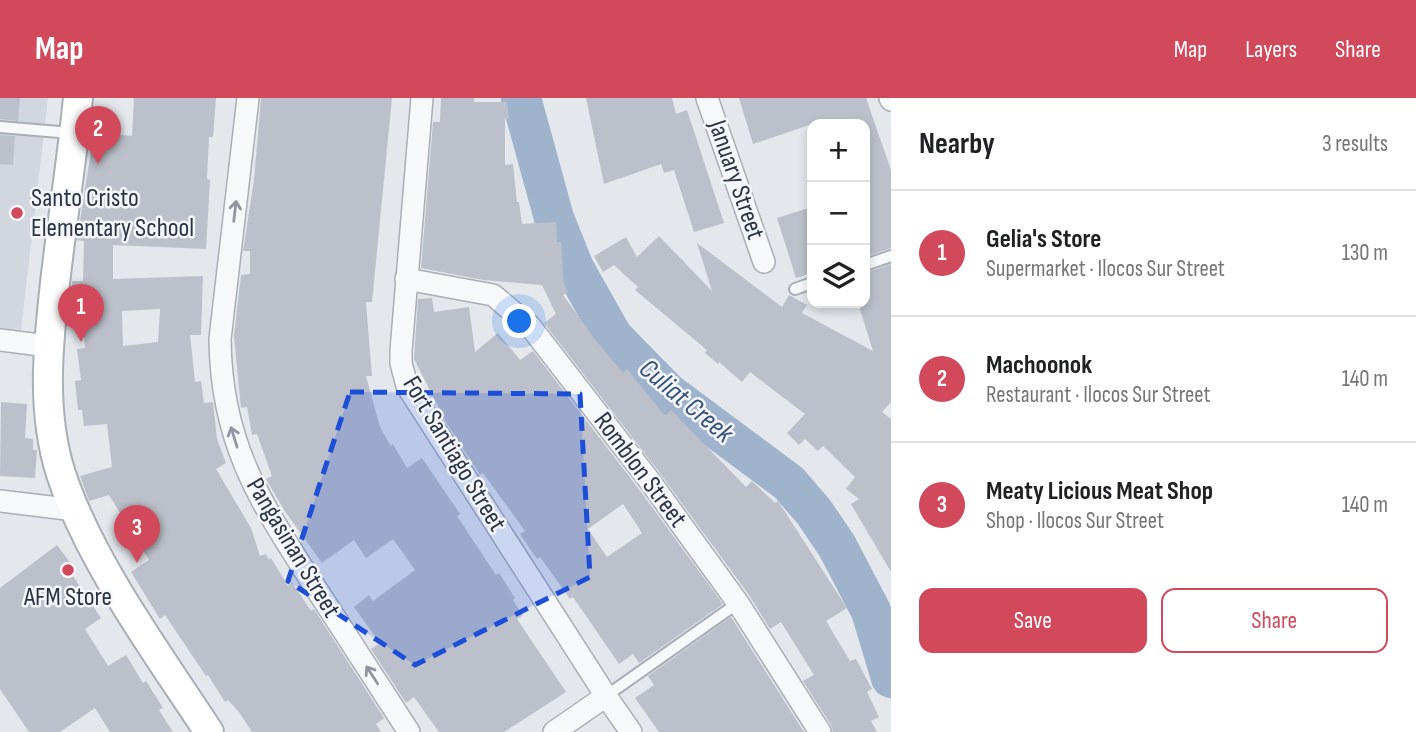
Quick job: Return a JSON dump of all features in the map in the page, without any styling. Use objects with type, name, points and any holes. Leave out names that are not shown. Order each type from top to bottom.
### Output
[{"type":"street","points":[[78,98],[48,346],[48,391],[54,445],[60,473],[75,509],[113,582],[209,732]]},
{"type":"street","name":"Pangasinan Street","points":[[248,98],[220,339],[220,371],[225,407],[233,437],[264,507],[409,732]]},
{"type":"street","name":"Fort Santiago Street","points":[[422,98],[401,351],[407,386],[631,732]]},
{"type":"street","name":"January Street","points":[[707,98],[764,262]]},
{"type":"street","name":"Romblon Street","points":[[406,279],[493,295],[530,326],[649,480],[738,603],[820,732]]},
{"type":"street","points":[[0,340],[48,346]]},
{"type":"street","points":[[0,501],[75,509]]},
{"type":"street","points":[[554,732],[606,696]]},
{"type":"lane","points":[[0,127],[74,133]]},
{"type":"lane","points":[[870,263],[891,256]]},
{"type":"lane","points":[[795,289],[807,285]]},
{"type":"lane","points":[[606,696],[738,603]]},
{"type":"highlighted area","points":[[350,392],[580,394],[590,577],[415,665],[288,581]]},
{"type":"shaded area","name":"Santo Cristo Elementary School","points":[[0,98],[48,98],[21,330],[0,328]]},
{"type":"building","points":[[0,98],[20,98],[18,121],[0,119]]},
{"type":"building","points":[[134,98],[216,98],[213,137],[209,137],[207,179],[210,180],[206,249],[113,245],[113,279],[203,276],[201,335],[190,335],[195,382],[201,381],[204,403],[213,402],[217,439],[226,463],[216,469],[251,528],[260,556],[266,554],[269,560],[271,558],[288,586],[292,582],[311,611],[314,609],[384,718],[376,724],[381,732],[252,732],[239,712],[228,700],[225,702],[165,615],[160,619],[131,572],[149,560],[109,495],[89,501],[80,476],[112,467],[107,424],[84,426],[82,410],[78,410],[75,381],[81,380],[77,349],[85,348],[82,312],[69,313],[72,281],[83,281],[84,241],[77,240],[94,132],[132,136]],"holes":[[[160,309],[158,342],[123,346],[122,311]]]},
{"type":"building","points":[[261,98],[392,98],[372,302],[366,302],[372,376],[366,376],[380,427],[391,446],[393,444],[407,468],[422,458],[460,514],[457,516],[496,575],[499,573],[515,598],[513,600],[523,615],[517,619],[566,692],[504,732],[439,732],[414,697],[406,703],[371,649],[380,643],[354,607],[369,595],[373,601],[415,570],[393,539],[366,558],[354,540],[322,563],[284,510],[266,479],[272,476],[257,434],[252,435],[247,407],[241,408],[234,336],[241,275],[250,274],[250,251],[243,251],[254,180]]},
{"type":"building","points":[[441,98],[507,102],[509,119],[505,119],[505,165],[513,164],[522,224],[556,222],[557,242],[561,242],[564,285],[568,292],[563,295],[623,373],[627,369],[665,416],[671,410],[746,487],[752,481],[775,503],[778,501],[847,608],[826,621],[850,661],[856,659],[872,689],[867,692],[879,717],[871,721],[877,732],[833,732],[803,681],[814,675],[781,622],[770,629],[749,595],[659,472],[544,323],[556,314],[542,285],[483,280],[421,268],[433,122],[440,122]]},
{"type":"building","points":[[586,98],[672,98],[676,114],[687,110],[724,223],[694,232],[674,170],[664,173],[661,164],[604,184]]},
{"type":"building","points":[[739,98],[866,98],[891,170],[891,248],[870,255],[870,119],[807,119],[807,126],[753,144]]},
{"type":"building","points":[[0,135],[15,136],[13,165],[0,164]]},
{"type":"building","points":[[807,209],[807,275],[796,278],[777,218]]},
{"type":"building","points":[[659,236],[712,291],[697,243],[782,307],[789,295],[807,305],[802,313],[873,351],[860,308],[870,308],[870,271],[891,264],[891,402],[882,412],[891,419],[891,572],[851,504],[859,499],[846,489],[855,477],[823,446],[818,451],[805,439],[799,445],[787,433],[805,414],[750,372],[742,382],[705,353],[707,350],[635,290],[638,287],[614,265],[603,272],[594,256],[626,237],[637,257]]},
{"type":"building","points":[[432,298],[434,312],[469,307],[475,352],[498,333],[520,360],[533,351],[723,604],[639,663],[633,654],[619,664],[573,597],[570,599],[540,557],[537,559],[520,534],[525,531],[483,473],[480,475],[440,413],[414,359],[418,299]],"holes":[[[623,504],[642,533],[607,557],[588,529]]]},
{"type":"building","points":[[1,402],[27,404],[25,438],[33,439],[33,450],[37,450],[35,478],[0,476]]},
{"type":"building","points":[[57,545],[75,569],[71,573],[101,618],[85,629],[108,666],[126,655],[163,708],[159,710],[173,732],[110,732],[95,708],[60,732],[29,732],[0,689],[0,588]]},
{"type":"building","points":[[731,617],[804,732],[659,732],[635,698],[654,685],[648,676]]},
{"type":"waterway","name":"Culiat Creek","points":[[521,98],[554,218],[574,268],[613,337],[668,393],[789,483],[814,512],[837,546],[871,611],[891,678]]},
{"type":"place","name":"Machoonok","points":[[98,164]]},
{"type":"place","name":"Santo Cristo Elementary School","points":[[17,213]]},
{"type":"place","name":"Gelia's Store","points":[[81,342]]},
{"type":"place","name":"Meaty Licious Meat Shop","points":[[137,563]]},
{"type":"place","name":"AFM Store","points":[[68,570]]}]
